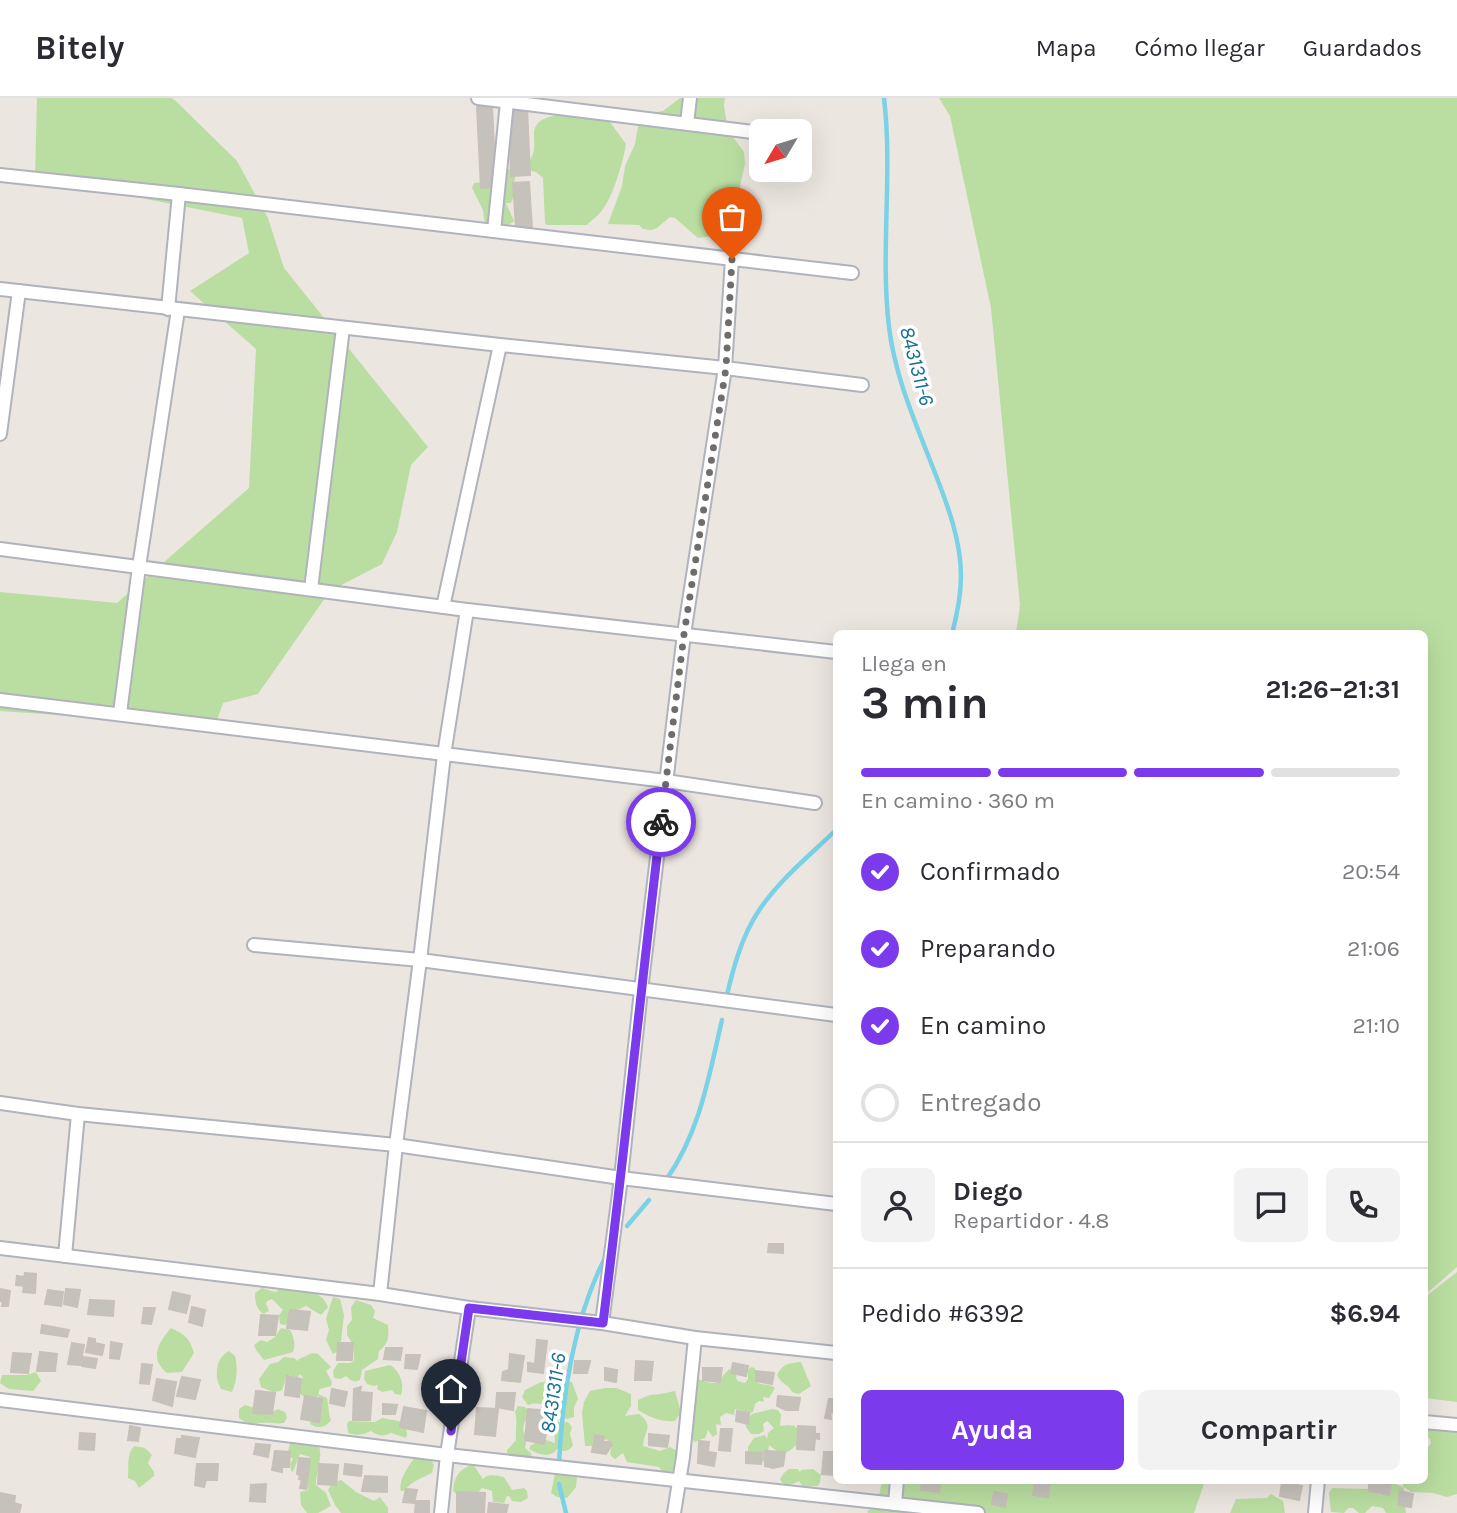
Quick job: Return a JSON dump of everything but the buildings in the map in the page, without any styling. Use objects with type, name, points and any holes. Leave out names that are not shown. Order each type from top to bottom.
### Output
[{"type":"street","points":[[478,98],[749,131]]},
{"type":"street","points":[[687,123],[690,98]]},
{"type":"street","points":[[494,231],[507,102]]},
{"type":"street","points":[[0,174],[852,273]]},
{"type":"street","points":[[120,713],[173,309],[179,194]]},
{"type":"street","points":[[603,1323],[684,634],[726,368],[732,259]]},
{"type":"street","points":[[0,289],[862,385]]},
{"type":"street","points":[[0,434],[19,291]]},
{"type":"street","points":[[312,589],[343,328]]},
{"type":"street","points":[[443,607],[499,345]]},
{"type":"street","points":[[0,548],[467,610],[833,652]]},
{"type":"street","points":[[380,1294],[444,755],[467,610]]},
{"type":"street","points":[[0,699],[666,781],[814,803]]},
{"type":"street","points":[[254,945],[420,960],[833,1015]]},
{"type":"street","points":[[0,1103],[79,1114],[396,1144],[621,1178],[833,1204]]},
{"type":"street","points":[[65,1256],[79,1114]]},
{"type":"street","points":[[0,1248],[380,1294],[469,1308],[603,1323],[695,1338],[833,1353]]},
{"type":"street","points":[[441,1513],[469,1308]]},
{"type":"street","points":[[674,1513],[695,1338]]},
{"type":"street","points":[[0,1400],[447,1455],[978,1513]]},
{"type":"street","points":[[1428,1422],[1457,1425]]},
{"type":"street","points":[[895,1504],[897,1484]]},
{"type":"street","points":[[1315,1513],[1318,1484]]},
{"type":"green space","points":[[37,98],[172,98],[178,103],[237,161],[268,218],[284,268],[428,447],[411,465],[397,532],[382,564],[330,591],[258,694],[223,703],[215,726],[0,711],[0,592],[117,603],[249,488],[256,349],[190,291],[249,253],[242,218],[35,177]]},
{"type":"green space","points":[[680,98],[725,98],[728,130],[744,152],[738,218],[721,233],[698,238],[675,218],[670,217],[651,230],[643,229],[639,225],[608,224],[622,186],[625,166],[635,144],[640,115],[663,111]]},
{"type":"green space","points":[[939,98],[1457,98],[1457,1267],[1428,1292],[1428,630],[1016,630],[1020,605],[991,308],[950,116]]},
{"type":"green space","points":[[585,112],[605,115],[626,144],[614,187],[601,211],[587,225],[547,225],[543,178],[536,172],[522,169],[516,176],[511,203],[506,203],[514,221],[501,231],[488,229],[483,210],[472,188],[474,183],[482,182],[494,189],[504,171],[529,162],[534,152],[535,128],[545,118]]},
{"type":"green space","points":[[1457,1272],[1457,1402],[1428,1398],[1428,1295]]},
{"type":"green space","points":[[286,1287],[316,1294],[328,1307],[321,1315],[306,1306],[293,1312],[285,1325],[280,1324],[279,1315],[283,1310],[272,1299],[266,1304],[269,1311],[263,1314],[256,1305],[255,1293],[262,1288],[275,1292]]},
{"type":"green space","points":[[333,1297],[340,1299],[344,1315],[340,1350],[333,1354],[326,1340],[329,1330],[326,1319]]},
{"type":"green space","points":[[356,1300],[371,1305],[375,1311],[373,1318],[388,1325],[387,1343],[379,1351],[378,1359],[362,1370],[360,1380],[354,1381],[346,1376],[341,1379],[334,1378],[333,1371],[338,1363],[354,1361],[354,1346],[347,1335],[347,1326],[352,1320],[351,1307]]},
{"type":"green space","points":[[171,1328],[186,1337],[194,1353],[182,1372],[167,1373],[158,1362],[157,1350]]},
{"type":"green space","points":[[281,1328],[290,1330],[293,1352],[264,1360],[254,1345],[261,1340],[267,1342],[275,1337]]},
{"type":"green space","points":[[229,1351],[235,1356],[236,1365],[232,1392],[221,1389],[217,1374],[218,1363]]},
{"type":"green space","points":[[312,1353],[318,1354],[331,1367],[326,1371],[332,1382],[331,1386],[320,1389],[318,1394],[327,1398],[331,1420],[321,1427],[310,1424],[319,1395],[313,1400],[298,1392],[303,1377],[300,1374],[296,1379],[290,1375],[286,1377],[281,1391],[273,1392],[261,1387],[259,1379],[270,1364],[284,1357],[298,1361]]},
{"type":"green space","points":[[801,1362],[811,1386],[799,1394],[792,1392],[777,1375],[786,1365]]},
{"type":"green space","points":[[390,1365],[401,1378],[401,1395],[392,1390],[382,1392],[377,1389],[378,1385],[367,1384],[364,1379],[365,1371]]},
{"type":"green space","points":[[751,1367],[755,1368],[758,1383],[775,1388],[769,1398],[763,1397],[764,1402],[755,1404],[753,1412],[735,1409],[734,1415],[726,1413],[720,1417],[721,1425],[716,1424],[717,1434],[713,1437],[708,1430],[705,1438],[694,1442],[691,1435],[692,1387],[698,1379],[714,1383],[729,1369],[737,1373],[738,1381],[745,1383]]},
{"type":"green space","points":[[36,1372],[41,1381],[33,1391],[9,1389],[0,1383],[2,1375],[26,1375]]},
{"type":"green space","points":[[541,1382],[572,1382],[578,1399],[574,1407],[574,1417],[567,1419],[545,1405],[528,1405],[522,1397],[525,1390]]},
{"type":"green space","points":[[616,1388],[631,1394],[631,1406],[625,1416],[639,1414],[647,1422],[643,1446],[660,1451],[670,1447],[679,1452],[680,1465],[672,1471],[662,1471],[659,1467],[627,1462],[623,1453],[615,1459],[611,1456],[612,1447],[609,1440],[594,1438],[592,1446],[585,1446],[582,1413],[584,1402],[590,1391]]},
{"type":"green space","points":[[675,1391],[681,1412],[675,1421],[656,1419],[638,1410],[638,1400]]},
{"type":"green space","points":[[245,1405],[265,1412],[278,1409],[285,1412],[287,1418],[284,1423],[247,1422],[239,1418],[239,1409]]},
{"type":"green space","points":[[518,1406],[525,1407],[530,1413],[523,1430],[527,1439],[525,1448],[531,1453],[532,1459],[507,1457],[507,1450],[516,1440],[515,1412]]},
{"type":"green space","points":[[778,1410],[781,1415],[780,1426],[795,1426],[801,1434],[799,1443],[787,1452],[781,1453],[769,1445],[767,1461],[763,1462],[759,1455],[748,1454],[748,1447],[754,1438],[765,1435],[767,1439],[768,1433],[774,1428],[767,1421],[763,1424],[764,1431],[751,1434],[746,1427],[746,1420],[752,1414]]},
{"type":"green space","points":[[382,1418],[399,1421],[406,1426],[406,1438],[371,1431],[360,1435],[348,1433],[349,1421],[375,1422]]},
{"type":"green space","points":[[1428,1420],[1441,1422],[1452,1432],[1457,1429],[1457,1494],[1447,1497],[1411,1492],[1404,1487],[1404,1494],[1397,1502],[1405,1506],[1406,1513],[1386,1513],[1383,1508],[1372,1506],[1365,1513],[1359,1513],[1353,1508],[1348,1508],[1344,1513],[1331,1512],[1329,1493],[1332,1488],[1369,1489],[1380,1495],[1392,1484],[1403,1487],[1403,1484],[1428,1484]]},
{"type":"green space","points":[[557,1422],[568,1422],[572,1427],[570,1434],[573,1445],[570,1449],[557,1449],[547,1455],[529,1449],[543,1439],[555,1443],[554,1430]]},
{"type":"green space","points":[[291,1441],[318,1443],[320,1448],[316,1485],[326,1493],[331,1506],[318,1513],[307,1513],[301,1505],[300,1492],[308,1490],[306,1482],[310,1457],[300,1454],[293,1472],[291,1471],[290,1464],[293,1459],[287,1454]]},
{"type":"green space","points":[[134,1446],[145,1448],[152,1455],[148,1463],[154,1476],[139,1488],[135,1481],[128,1478],[129,1457]]},
{"type":"green space","points":[[415,1457],[429,1457],[434,1465],[432,1473],[401,1491],[403,1478]]},
{"type":"green space","points":[[473,1464],[483,1479],[490,1475],[504,1477],[512,1490],[524,1488],[528,1498],[521,1502],[512,1501],[507,1496],[504,1503],[493,1502],[492,1491],[482,1488],[474,1497],[460,1497],[453,1491],[456,1477]]},
{"type":"green space","points":[[789,1469],[798,1469],[800,1472],[813,1469],[821,1475],[818,1486],[803,1487],[799,1481],[789,1486],[782,1483],[780,1479]]},
{"type":"green space","points":[[564,1472],[577,1477],[576,1487],[567,1498],[551,1493],[555,1474]]},
{"type":"green space","points":[[341,1480],[374,1501],[380,1497],[388,1508],[388,1513],[341,1513],[328,1490],[332,1483]]},
{"type":"green space","points":[[881,1484],[1204,1484],[1194,1513],[868,1513],[867,1511],[877,1506]]},
{"type":"green space","points":[[1271,1494],[1283,1501],[1285,1513],[1230,1513],[1236,1499],[1267,1498]]},
{"type":"waterway","name":"8431311-6","points":[[884,98],[889,327],[901,383],[945,498],[956,537],[961,583],[953,630]]},
{"type":"waterway","name":"8431311-6","points":[[726,999],[742,943],[758,912],[784,879],[833,833]]},
{"type":"waterway","name":"8431311-6","points":[[666,1180],[678,1162],[695,1123],[708,1083],[722,1020]]},
{"type":"waterway","name":"8431311-6","points":[[627,1226],[649,1200]]},
{"type":"waterway","name":"8431311-6","points":[[559,1464],[563,1412],[572,1358],[585,1306],[605,1258]]},
{"type":"waterway","name":"8431311-6","points":[[559,1484],[566,1513]]},
{"type":"way so far","points":[[661,822],[684,634],[726,368],[732,259]]},
{"type":"route","points":[[451,1431],[469,1308],[603,1323],[661,822]]}]
